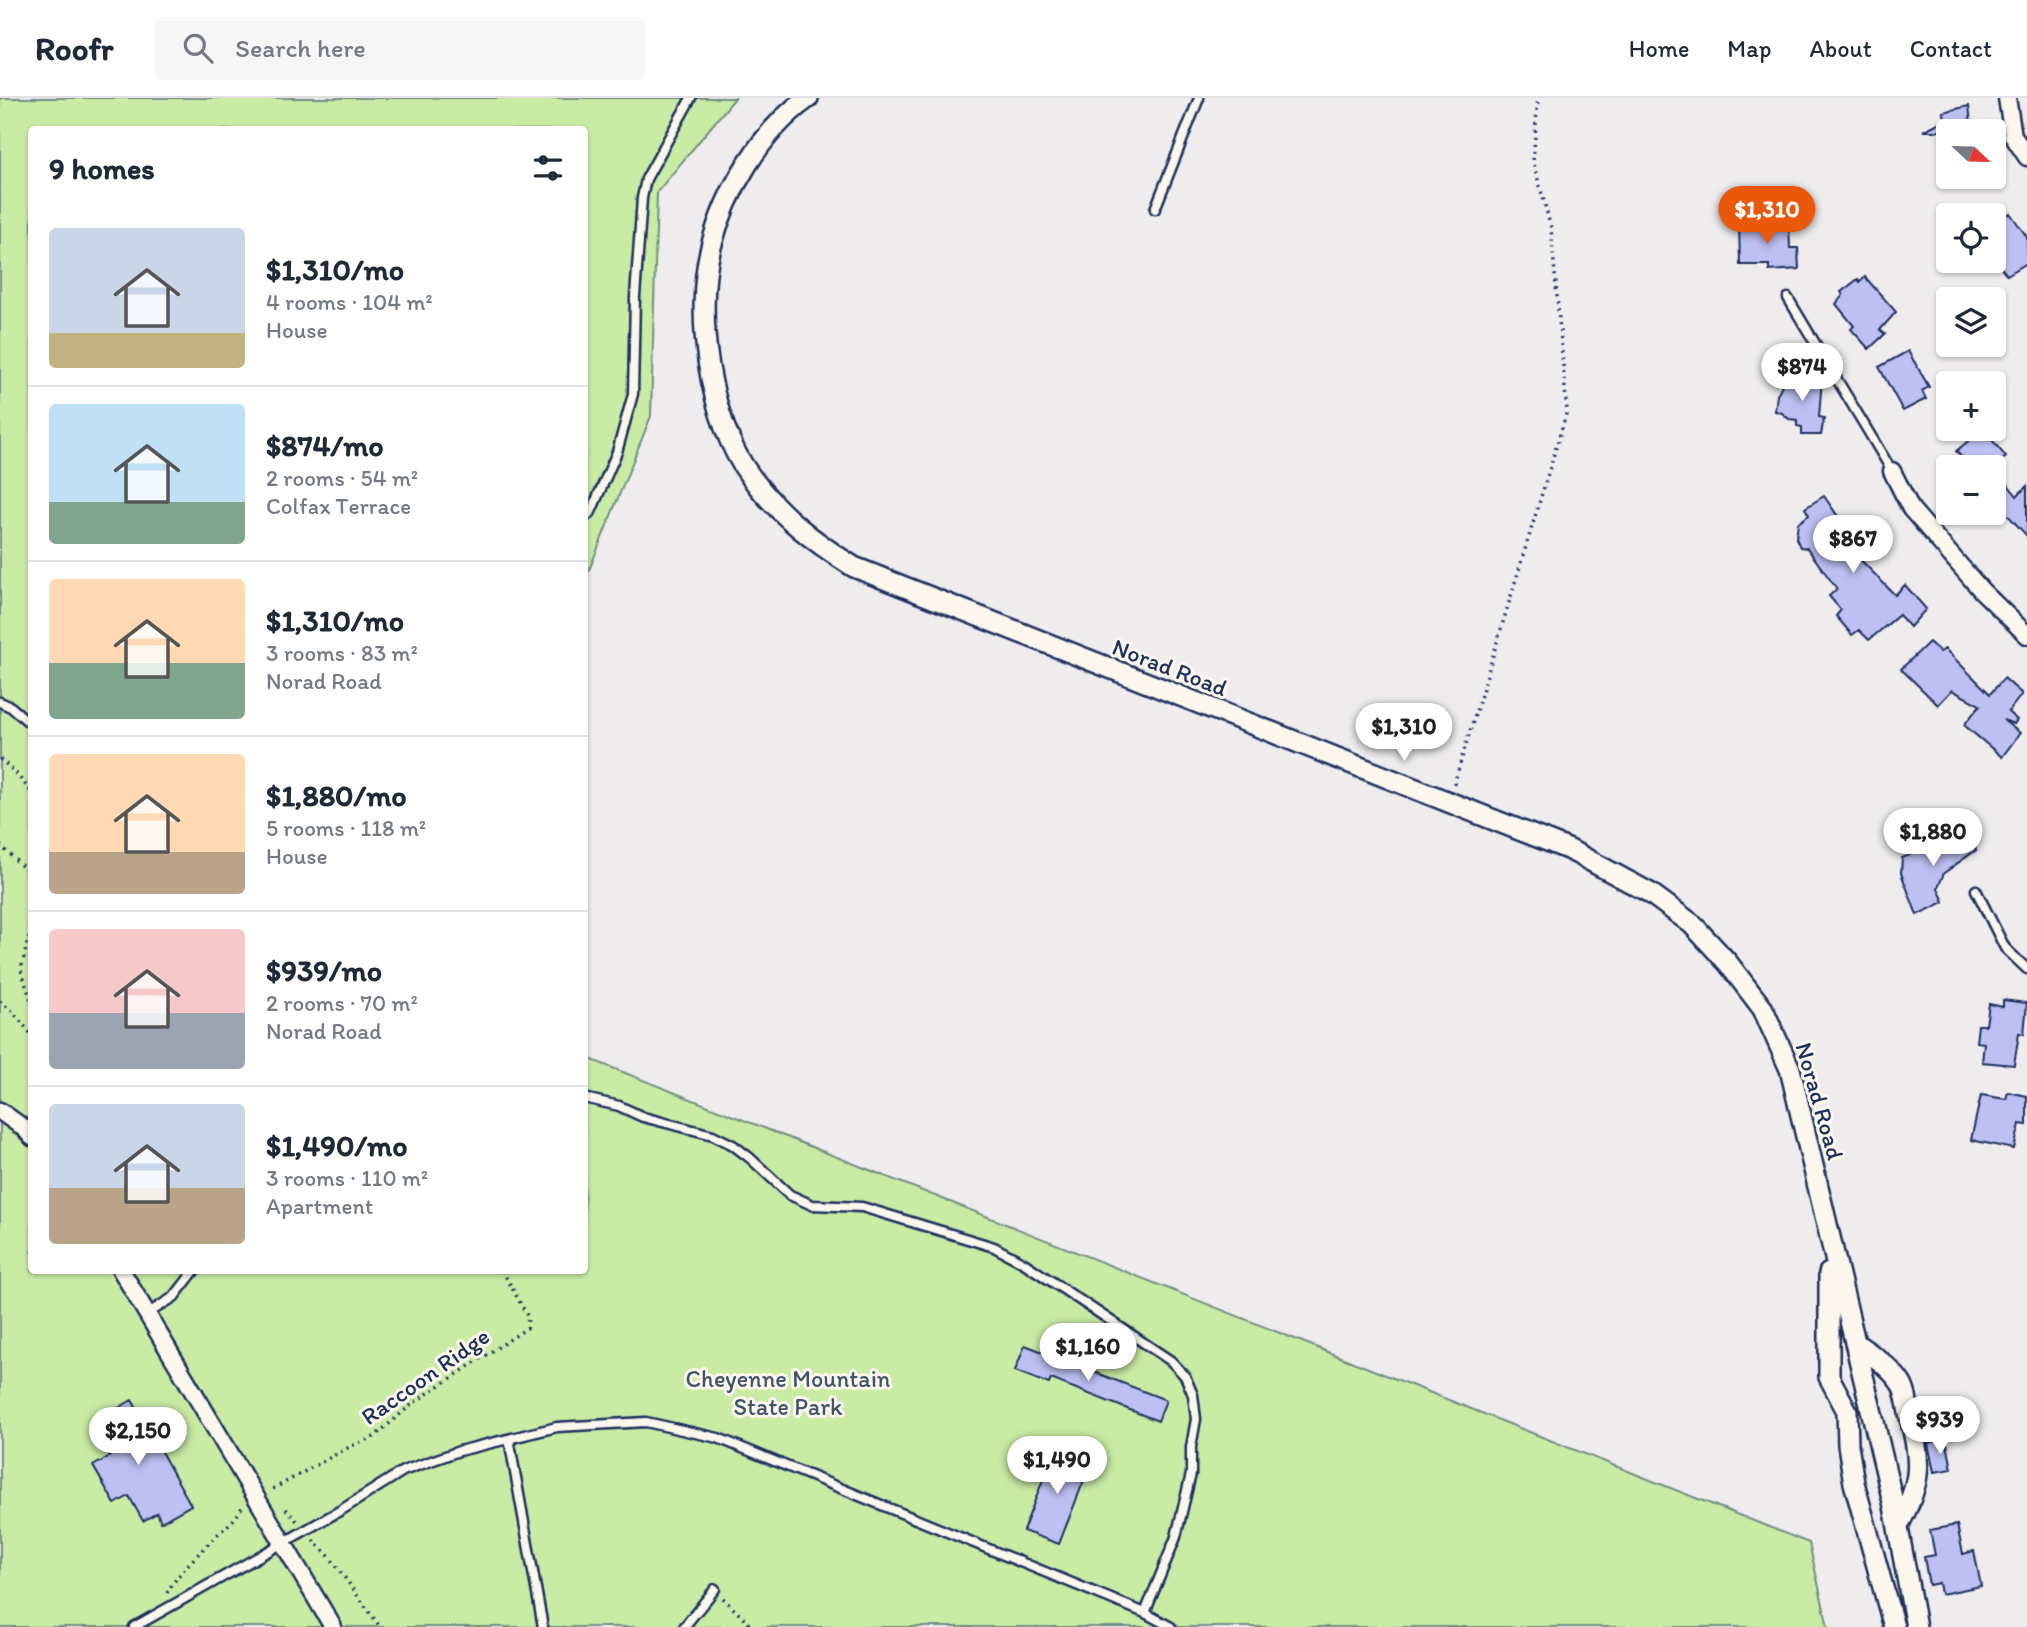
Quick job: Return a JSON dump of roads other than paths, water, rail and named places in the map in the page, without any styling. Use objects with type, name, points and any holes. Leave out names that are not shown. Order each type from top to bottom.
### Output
[{"type":"street","name":"Norad Road","points":[[808,98],[769,135],[724,206],[710,248],[704,345],[729,439],[749,475],[785,517],[819,545],[842,560],[894,585],[1448,802],[1607,868],[1650,893],[1692,924],[1728,963],[1763,1009],[1790,1069],[1898,1526],[1916,1627]]},
{"type":"street","points":[[2007,98],[2012,136],[2027,158]]},
{"type":"street","points":[[1892,471],[1911,509],[1982,591],[2027,635]]},
{"type":"street","points":[[0,1111],[28,1132]]},
{"type":"street","name":"Norad Road","points":[[1821,1196],[1831,1289],[1829,1377],[1847,1411],[1848,1445],[1854,1483],[1894,1627]]},
{"type":"street","points":[[123,1274],[333,1627]]},
{"type":"street","points":[[1856,1343],[1886,1366],[1902,1384],[1917,1447],[1920,1469],[1913,1500],[1898,1526]]},
{"type":"lane","points":[[588,515],[617,452],[634,394],[635,297],[642,198],[646,179],[691,98]]},
{"type":"lane","points":[[1155,209],[1199,98]]},
{"type":"lane","points":[[1788,298],[1892,471]]},
{"type":"lane","points":[[0,702],[28,721]]},
{"type":"lane","points":[[1976,890],[2005,948],[2027,969]]},
{"type":"lane","points":[[588,1099],[619,1106],[654,1121],[713,1135],[750,1158],[790,1195],[812,1205],[862,1207],[994,1247],[1024,1263],[1171,1361],[1185,1376],[1194,1395],[1196,1419],[1191,1447],[1191,1474],[1176,1537],[1145,1613]]},
{"type":"lane","points":[[147,1314],[174,1297],[192,1274]]},
{"type":"lane","points":[[134,1627],[403,1471],[458,1451],[556,1427],[646,1422],[718,1438],[1145,1613],[1171,1627]]},
{"type":"lane","points":[[509,1439],[543,1627]]},
{"type":"lane","points":[[684,1627],[715,1589]]},
{"type":"park label","name":"Cheyenne Mountain State Park","points":[[788,1392]]}]
